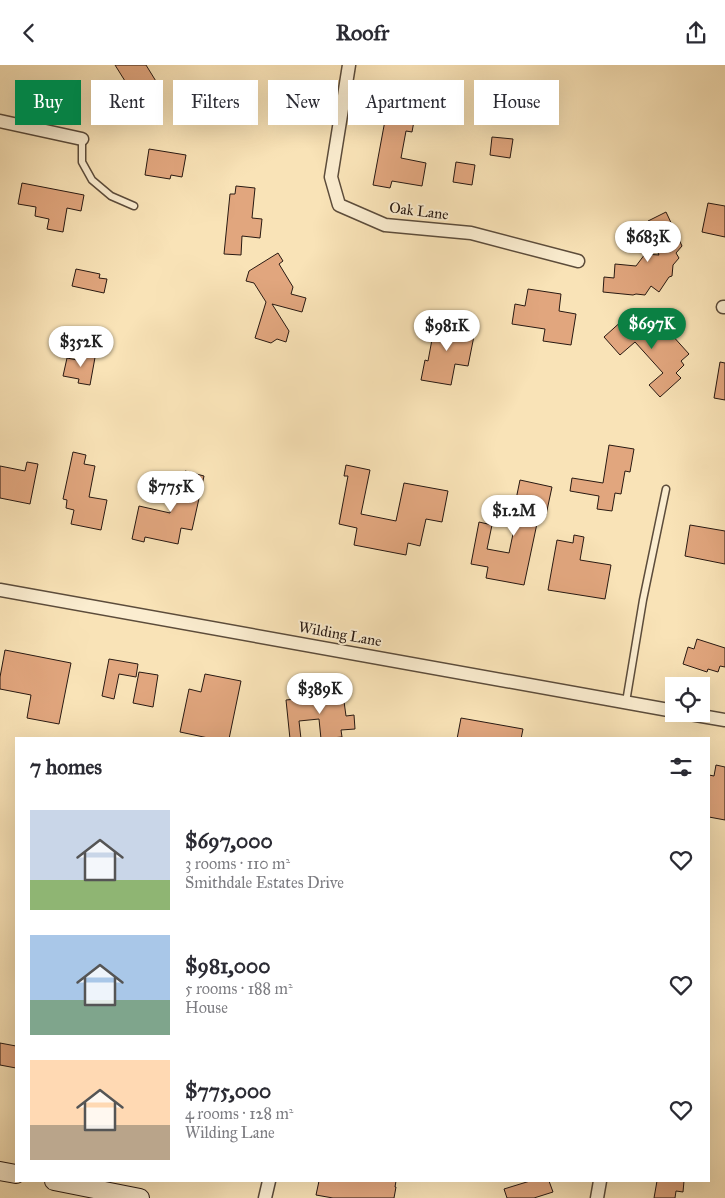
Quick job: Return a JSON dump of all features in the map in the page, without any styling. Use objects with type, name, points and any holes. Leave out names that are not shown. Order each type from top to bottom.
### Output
[{"type":"street","name":"Oak Lane","points":[[349,65],[331,177],[339,205],[385,225],[471,233],[578,261]]},
{"type":"street","points":[[0,121],[82,139]]},
{"type":"street","name":"Wilding Lane","points":[[0,590],[665,709]]},
{"type":"street","points":[[710,717],[725,720]]},
{"type":"street","points":[[0,1171],[15,1174]]},
{"type":"street","points":[[59,1182],[140,1198]]},
{"type":"street","points":[[265,1198],[269,1182]]},
{"type":"street","points":[[597,1198],[600,1182]]},
{"type":"lane","points":[[82,139],[82,162],[92,180],[112,196],[134,206]]},
{"type":"lane","points":[[626,702],[643,601],[666,489]]},
{"type":"building","points":[[115,65],[146,65],[155,80],[124,80]]},
{"type":"building","points":[[384,125],[413,125],[412,132],[406,131],[401,158],[426,163],[422,186],[392,181],[390,188],[373,185]]},
{"type":"building","points":[[492,137],[513,139],[510,158],[490,155]]},
{"type":"building","points":[[149,149],[186,155],[182,177],[171,175],[170,179],[145,175]]},
{"type":"building","points":[[456,162],[475,165],[472,185],[453,182]]},
{"type":"building","points":[[22,183],[84,195],[81,211],[67,208],[63,232],[47,229],[49,219],[35,216],[36,207],[18,204]]},
{"type":"building","points":[[236,186],[255,188],[252,218],[262,219],[260,238],[242,236],[241,255],[224,254],[230,194],[235,194]]},
{"type":"building","points":[[708,203],[725,206],[725,237],[702,232]]},
{"type":"building","points":[[666,212],[682,246],[676,253],[679,258],[673,265],[672,276],[669,277],[659,292],[651,286],[645,295],[603,292],[604,277],[614,278],[615,264],[636,266],[645,254],[659,255],[652,240],[654,236],[648,221]]},
{"type":"building","points":[[278,253],[283,261],[279,264],[293,287],[291,294],[306,298],[302,312],[272,304],[289,331],[286,342],[277,339],[271,343],[255,338],[266,302],[254,283],[246,281],[249,271]]},
{"type":"building","points":[[76,269],[100,274],[99,278],[107,279],[104,293],[72,286]]},
{"type":"building","points":[[528,289],[561,294],[559,311],[576,314],[571,345],[543,341],[545,329],[512,324],[515,304],[525,306]]},
{"type":"building","points":[[436,318],[460,323],[459,329],[475,331],[468,366],[455,364],[451,385],[421,380],[425,360],[428,361]]},
{"type":"building","points":[[624,319],[630,326],[637,321],[643,328],[650,322],[656,329],[662,324],[689,354],[681,361],[684,365],[676,373],[681,378],[660,397],[649,385],[663,373],[635,342],[620,355],[604,337]]},
{"type":"building","points":[[84,350],[96,352],[90,385],[78,383],[79,379],[63,376],[67,358],[82,361]]},
{"type":"building","points":[[720,362],[725,363],[725,400],[714,398]]},
{"type":"building","points":[[609,445],[634,449],[630,472],[625,471],[621,494],[615,493],[612,511],[597,509],[599,496],[570,491],[572,478],[603,483]]},
{"type":"building","points":[[73,452],[86,455],[84,464],[95,466],[89,497],[107,500],[101,530],[71,524],[74,510],[66,508],[67,500],[63,499]]},
{"type":"building","points":[[27,462],[38,464],[30,504],[0,498],[0,466],[25,471]]},
{"type":"building","points":[[346,465],[370,470],[361,514],[396,521],[404,483],[448,491],[442,522],[426,519],[420,546],[408,543],[406,555],[354,545],[357,528],[339,524],[348,476],[344,476]]},
{"type":"building","points":[[185,471],[204,476],[192,530],[181,528],[178,544],[145,537],[144,542],[132,539],[139,506],[170,513],[176,486],[181,487]]},
{"type":"building","points":[[520,480],[552,487],[546,515],[539,514],[524,585],[486,578],[488,567],[471,564],[479,522],[492,525],[487,549],[509,553],[518,510],[514,509]]},
{"type":"building","points":[[690,525],[725,531],[725,564],[685,556]]},
{"type":"building","points":[[574,535],[584,537],[580,560],[611,565],[605,599],[548,590],[557,540],[573,543]]},
{"type":"building","points":[[697,639],[725,648],[725,667],[720,666],[718,672],[708,669],[707,672],[683,664],[688,647],[694,649]]},
{"type":"building","points":[[5,650],[71,663],[59,724],[27,718],[31,695],[0,689],[0,677]]},
{"type":"building","points":[[109,659],[138,664],[136,677],[119,674],[114,699],[102,696]]},
{"type":"building","points":[[139,672],[158,675],[153,707],[133,703]]},
{"type":"building","points":[[205,674],[241,681],[229,737],[204,737],[180,732],[189,689],[201,692]]},
{"type":"building","points":[[343,694],[346,716],[354,715],[355,729],[341,730],[342,737],[321,737],[319,719],[299,721],[301,737],[290,737],[286,700]]},
{"type":"building","points":[[461,718],[523,729],[521,737],[457,737]]},
{"type":"building","points":[[716,765],[725,767],[725,820],[710,817],[710,775],[714,776]]},
{"type":"building","points":[[0,1043],[15,1046],[15,1068],[0,1065]]},
{"type":"building","points":[[319,1182],[396,1182],[394,1198],[333,1198],[316,1195]]},
{"type":"building","points":[[527,1182],[549,1182],[553,1192],[534,1198],[507,1198],[504,1189]]},
{"type":"building","points":[[657,1182],[684,1182],[683,1192],[676,1191],[675,1198],[654,1198]]}]
